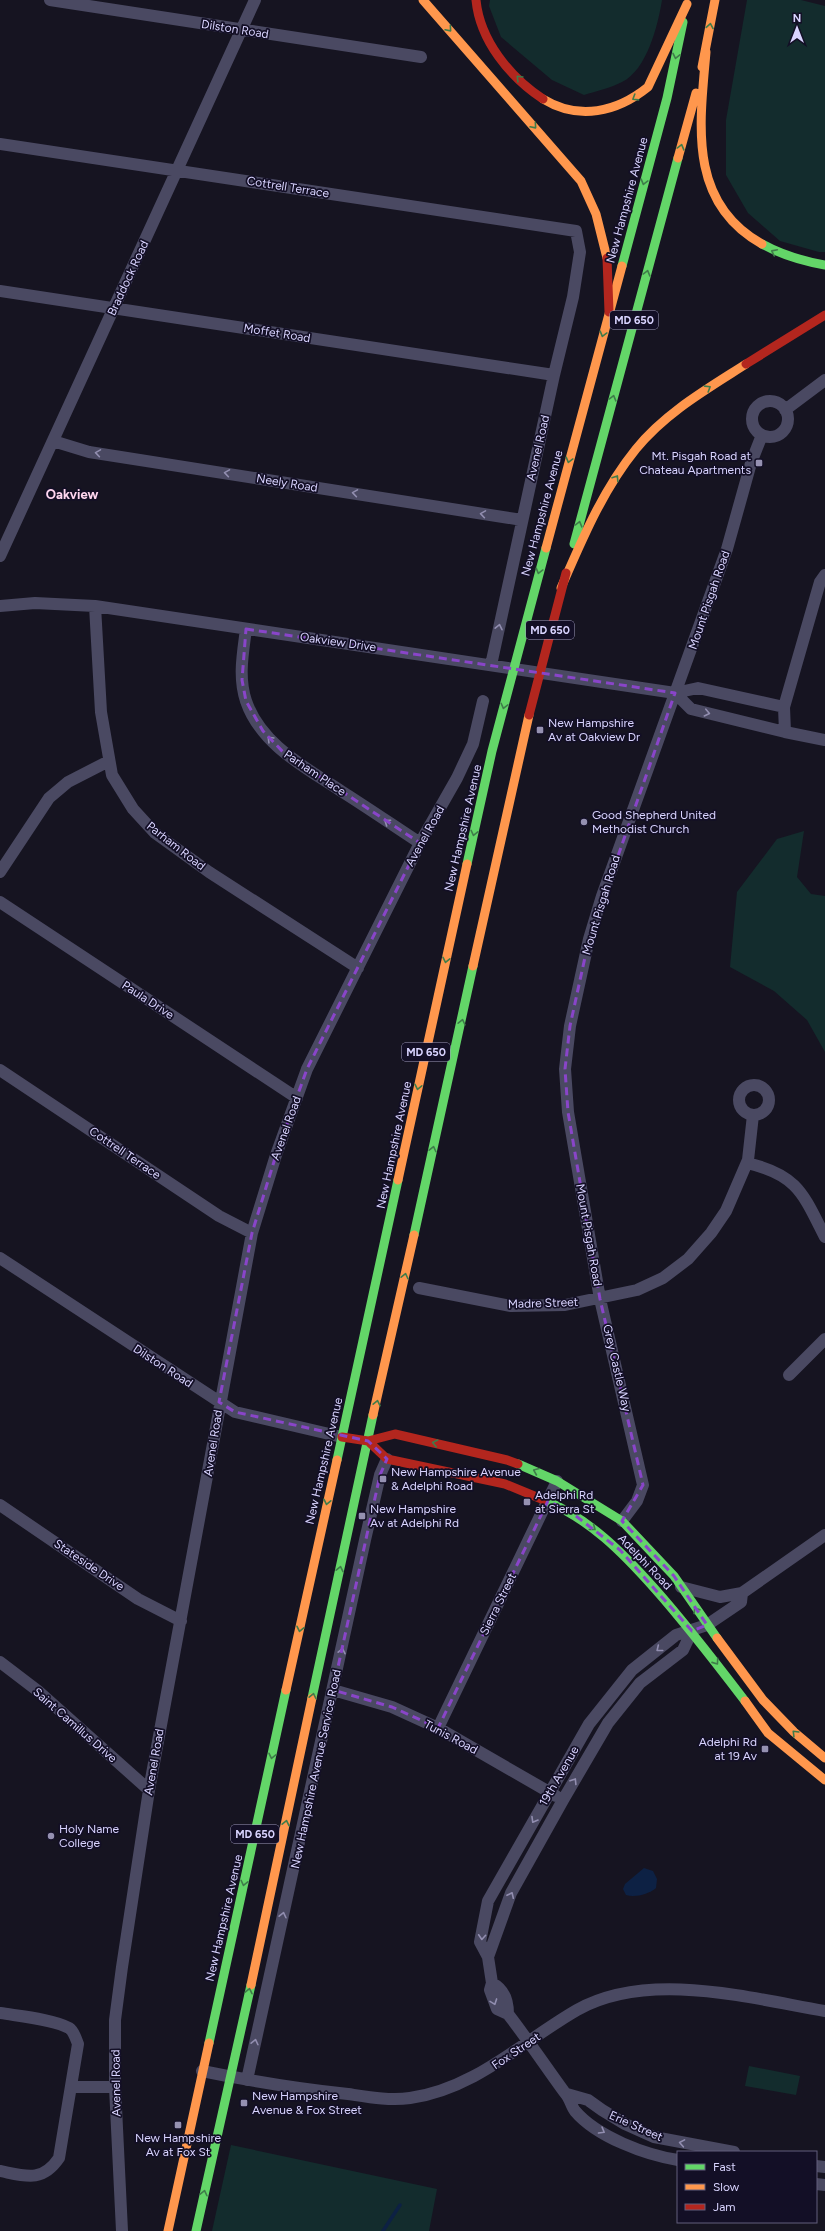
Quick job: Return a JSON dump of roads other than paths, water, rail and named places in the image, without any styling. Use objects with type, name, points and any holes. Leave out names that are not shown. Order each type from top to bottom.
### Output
[{"type":"main road","points":[[423,0],[580,181],[592,200],[606,247],[609,312]]},
{"type":"main road","points":[[476,0],[481,29],[493,49],[507,66],[528,87],[549,103],[565,110],[582,112],[602,111],[619,106],[637,97],[648,87],[687,2]]},
{"type":"main road","name":"MD 650","points":[[196,2231],[231,2077],[368,1440],[539,672],[706,52],[715,0]]},
{"type":"main road","name":"New Hampshire Avenue","points":[[168,2231],[469,854],[513,668],[667,98],[687,2]]},
{"type":"main road","points":[[706,52],[701,148],[712,190],[721,207],[736,226],[754,241],[775,253],[799,262],[825,265]]},
{"type":"main road","points":[[561,588],[597,507],[636,449],[660,425],[694,397],[825,315]]},
{"type":"main road","name":"Adelphi Road","points":[[342,1437],[368,1440],[397,1434],[507,1460],[557,1480],[622,1522],[669,1570],[706,1625],[763,1700],[794,1732],[825,1758]]},
{"type":"main road","points":[[368,1440],[386,1459]]},
{"type":"main road","name":"Adelphi Road","points":[[386,1459],[498,1482],[548,1501],[572,1513],[620,1550],[692,1631],[768,1733],[825,1780]]},
{"type":"street","name":"Dilston Road","points":[[50,0],[421,56]]},
{"type":"street","name":"Braddock Road","points":[[0,556],[255,0]]},
{"type":"street","name":"Cottrell Terrace","points":[[0,144],[576,231]]},
{"type":"street","name":"Avenel Road","points":[[491,665],[554,375],[573,297],[580,252],[576,231]]},
{"type":"street","name":"Moffet Road","points":[[0,291],[554,375]]},
{"type":"street","points":[[785,410],[825,380]]},
{"type":"street","points":[[768,402],[781,405],[788,416],[785,429],[775,437],[762,435],[754,426],[752,420],[756,408],[768,402]]},
{"type":"street","name":"Mount Pisgah Road","points":[[600,1299],[568,1112],[565,1069],[570,1026],[589,939],[602,896],[727,549],[751,463],[762,435]]},
{"type":"street","name":"Neely Road","points":[[53,441],[89,452],[522,520]]},
{"type":"street","points":[[785,732],[784,707],[820,582],[825,575]]},
{"type":"street","name":"Oakview Drive","points":[[0,606],[35,603],[95,606],[675,693]]},
{"type":"street","name":"Parham Road","points":[[95,606],[101,712],[109,761],[112,775],[133,809],[155,833],[209,872],[358,968]]},
{"type":"street","name":"Parham Place","points":[[246,629],[242,658],[242,680],[246,701],[263,732],[284,753],[420,843]]},
{"type":"street","points":[[675,693],[698,688],[784,707]]},
{"type":"street","points":[[675,693],[691,709],[785,732],[825,740]]},
{"type":"street","name":"Avenel Road","points":[[122,2231],[115,2087],[115,2020],[149,1790],[202,1512],[220,1402],[252,1233],[276,1155],[307,1069],[420,843],[457,778],[473,744],[483,701]]},
{"type":"street","points":[[0,872],[49,798],[68,782],[109,761]]},
{"type":"street","name":"Paula Drive","points":[[0,902],[297,1098]]},
{"type":"street","name":"Cottrell Terrace","points":[[0,1070],[220,1216],[252,1233]]},
{"type":"street","name":"Madre Street","points":[[419,1288],[511,1306],[565,1305],[600,1299],[637,1290],[663,1278],[688,1259],[711,1233],[726,1211],[747,1163],[753,1115]]},
{"type":"street","points":[[747,1163],[775,1173],[791,1181],[806,1200],[825,1237]]},
{"type":"street","name":"Dilston Road","points":[[0,1258],[235,1412],[342,1437]]},
{"type":"street","name":"Grey Castle Way","points":[[600,1299],[643,1485],[637,1501],[622,1522]]},
{"type":"street","points":[[789,1375],[825,1339]]},
{"type":"street","name":"New Hampshire Avenue Service Road","points":[[246,2080],[380,1475],[386,1459]]},
{"type":"street","name":"Sierra Street","points":[[438,1728],[557,1480]]},
{"type":"street","name":"Stateside Drive","points":[[0,1505],[138,1599],[181,1621]]},
{"type":"street","points":[[681,1587],[720,1597],[742,1593],[825,1535]]},
{"type":"street","name":"19th Avenue","points":[[529,2041],[508,2014],[508,2004],[501,1987],[492,1983],[488,1958],[480,1942],[488,1901],[589,1724],[632,1670],[676,1635],[692,1631],[706,1625],[740,1602],[742,1593]]},
{"type":"street","name":"19th Avenue","points":[[488,1958],[511,1893],[562,1800],[608,1723],[643,1681],[683,1650],[692,1631]]},
{"type":"street","name":"Saint Camillus Drive","points":[[0,1662],[38,1691],[149,1790]]},
{"type":"street","points":[[632,1670],[643,1681]]},
{"type":"street","name":"Tunis Road","points":[[333,1690],[392,1707],[438,1728],[562,1800]]},
{"type":"street","name":"Fox Street","points":[[202,2071],[246,2080],[382,2098],[409,2098],[431,2094],[486,2071],[529,2041],[578,2010],[598,2001],[646,1991],[694,1990],[825,2011]]},
{"type":"street","points":[[0,2013],[40,2020],[69,2028],[75,2035],[78,2044],[58,2158],[51,2170],[43,2174],[29,2177],[0,2171]]},
{"type":"street","name":"Erie Street","points":[[529,2041],[554,2080],[566,2094],[574,2111],[585,2120],[617,2140],[649,2154],[677,2160]]},
{"type":"street","points":[[71,2087],[115,2087]]},
{"type":"street","name":"Erie Street","points":[[566,2094],[588,2100],[625,2124],[654,2136],[729,2151]]},
{"type":"street","points":[[585,2120],[596,2106]]},
{"type":"water","points":[[644,1868],[653,1871],[657,1879],[656,1888],[642,1895],[626,1895],[623,1889],[625,1884]]},
{"type":"waterway","points":[[383,2231],[400,2205]]},
{"type":"place","name":"Mt. Pisgah Road at Chateau Apartments","points":[[759,463]]},
{"type":"place","name":"New Hampshire Av at Oakview Dr","points":[[540,730]]},
{"type":"place","name":"Good Shepherd United Methodist Church","points":[[584,822]]},
{"type":"place","name":"New Hampshire Avenue & Adelphi Road","points":[[383,1479]]},
{"type":"place","name":"Adelphi Rd at Sierra St","points":[[527,1502]]},
{"type":"place","name":"New Hampshire Av at Adelphi Rd","points":[[362,1516]]},
{"type":"place","name":"Adelphi Rd at 19 Av","points":[[765,1749]]},
{"type":"place","name":"Holy Name College","points":[[51,1836]]},
{"type":"place","name":"New Hampshire Avenue & Fox Street","points":[[244,2103]]},
{"type":"place","name":"New Hampshire Av at Fox St","points":[[178,2125]]},
{"type":"district","name":"Oakview","points":[[72,494]]}]
